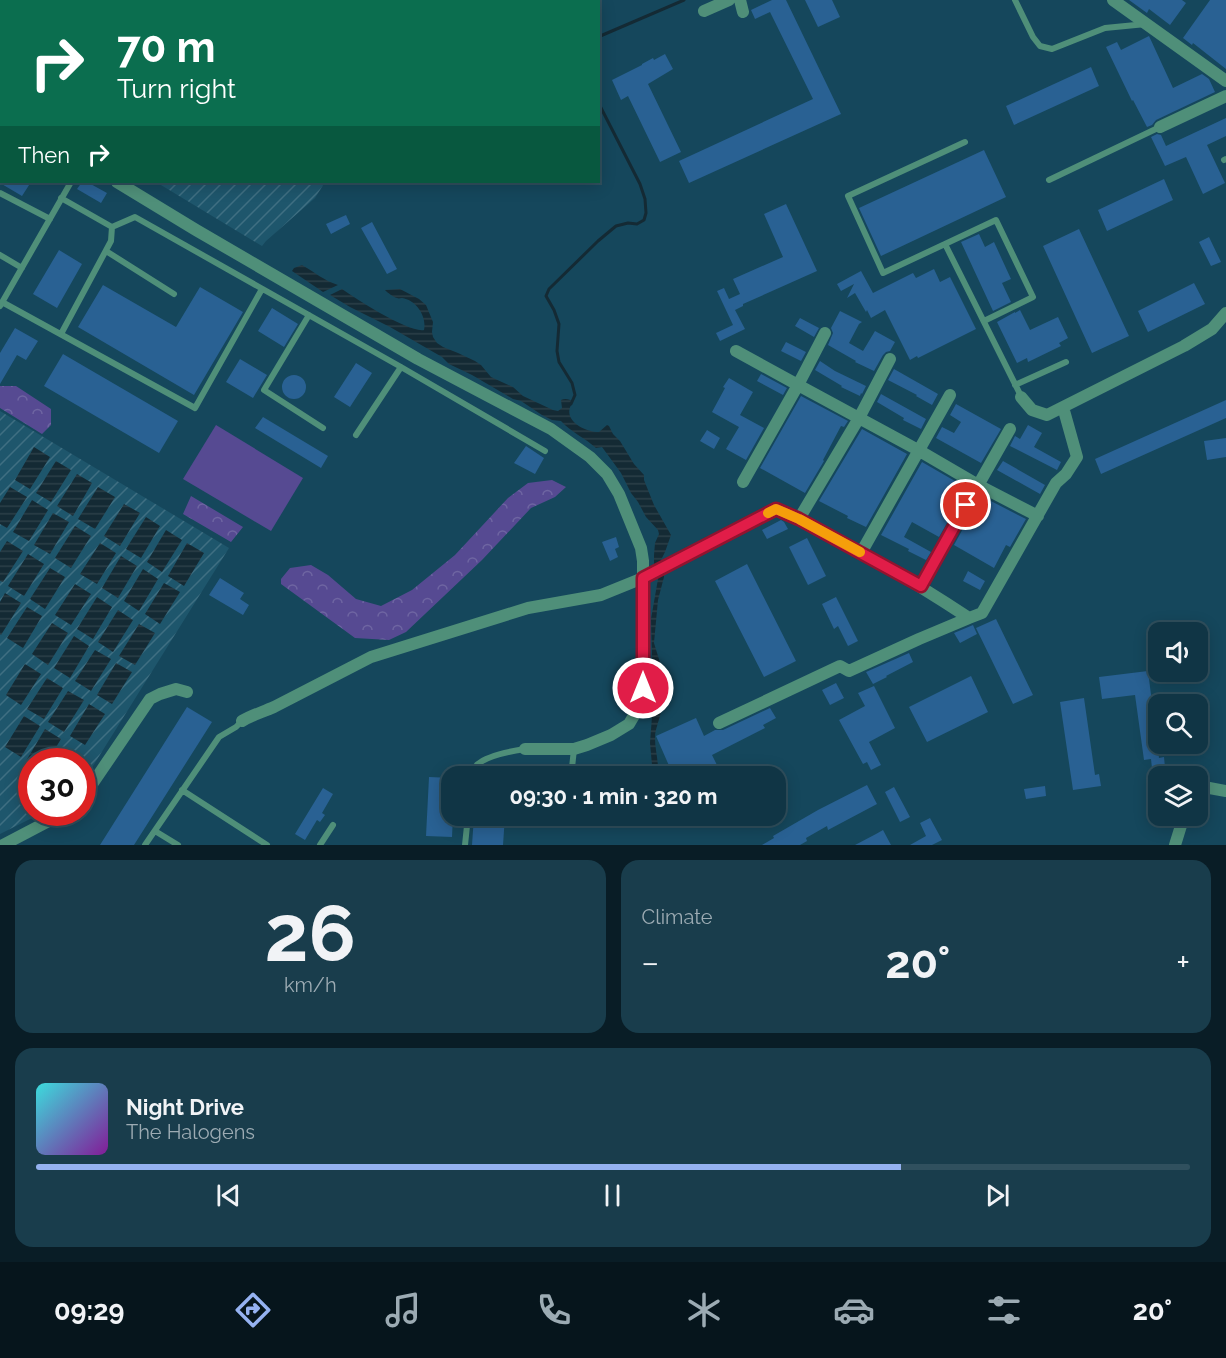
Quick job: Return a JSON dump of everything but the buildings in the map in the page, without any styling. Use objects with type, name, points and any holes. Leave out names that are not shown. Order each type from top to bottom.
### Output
[{"type":"street","points":[[704,11],[729,0]]},
{"type":"street","points":[[1113,0],[1226,81]]},
{"type":"street","points":[[1160,127],[1226,96]]},
{"type":"street","points":[[119,183],[418,359],[551,429],[590,457],[607,474],[620,494],[641,548],[643,688],[639,707],[629,723],[611,735],[587,745],[574,749],[525,749]]},
{"type":"street","points":[[1022,397],[1032,410],[1047,415],[1184,346],[1212,329],[1226,313]]},
{"type":"street","points":[[743,482],[825,333]]},
{"type":"street","points":[[736,351],[1038,516]]},
{"type":"street","points":[[799,519],[859,418],[890,359]]},
{"type":"street","points":[[861,553],[950,395]]},
{"type":"street","points":[[719,723],[840,666],[849,671],[982,613],[1056,483],[1066,474],[1077,458],[1063,407]]},
{"type":"street","points":[[921,586],[1010,429]]},
{"type":"street","points":[[242,721],[371,657],[528,608],[601,595],[643,578],[776,509],[799,519],[921,586],[969,618]]},
{"type":"street","points":[[96,778],[150,699],[176,689],[187,692]]},
{"type":"street","points":[[1208,788],[1226,791]]},
{"type":"street","points":[[3,845],[39,826]]},
{"type":"street","points":[[1175,845],[1181,826]]},
{"type":"lane","points":[[1015,0],[1033,37],[1040,46],[1052,49],[1105,28],[1147,24]]},
{"type":"lane","points":[[1048,180],[1160,127]]},
{"type":"lane","points":[[965,142],[848,196],[883,273],[996,220],[1034,297],[984,321]]},
{"type":"lane","points":[[70,183],[1,304],[61,334],[195,408],[262,289]]},
{"type":"lane","points":[[0,193],[50,219]]},
{"type":"lane","points":[[61,198],[112,227]]},
{"type":"lane","points":[[112,227],[135,217],[545,451]]},
{"type":"lane","points":[[61,334],[111,241],[112,227]]},
{"type":"lane","points":[[945,244],[1022,397]]},
{"type":"lane","points":[[106,251],[174,294]]},
{"type":"lane","points":[[0,255],[22,268]]},
{"type":"lane","points":[[309,315],[264,390],[323,428]]},
{"type":"lane","points":[[1015,385],[1066,362]]},
{"type":"lane","points":[[356,435],[401,367]]},
{"type":"lane","points":[[145,845],[219,737],[242,721]]},
{"type":"lane","points":[[476,766],[486,759],[525,749]]},
{"type":"lane","points":[[572,766],[574,749]]},
{"type":"lane","points":[[182,790],[267,845]]},
{"type":"lane","points":[[320,845],[333,825]]},
{"type":"lane","points":[[465,845],[467,826]]},
{"type":"lane","points":[[155,831],[178,845]]},
{"type":"shaded area","points":[[158,183],[324,183],[315,198],[262,246]]},
{"type":"shaded area","points":[[302,265],[338,285],[323,292],[292,271]]},
{"type":"shaded area","points":[[342,289],[395,321],[417,330],[424,330],[424,319],[416,305],[407,299],[394,297],[385,290],[400,289],[419,299],[426,305],[433,322],[432,332],[437,343],[475,361],[491,377],[553,410],[558,411],[562,408],[561,400],[572,401],[569,414],[572,419],[587,430],[599,432],[607,425],[609,426],[644,475],[654,505],[671,535],[661,560],[664,577],[658,600],[654,643],[666,682],[662,692],[655,734],[658,766],[652,766],[650,743],[655,676],[651,619],[658,579],[654,566],[654,555],[655,543],[659,534],[631,493],[621,473],[602,447],[596,448],[561,421],[542,415],[521,401],[513,399],[449,364],[442,357],[330,295]]},
{"type":"shaded area","points":[[0,411],[229,548],[96,761],[96,748],[18,748],[18,825],[0,834]]},
{"type":"shaded area","points":[[34,447],[50,457],[30,489],[15,480]]},
{"type":"shaded area","points":[[56,461],[71,470],[51,502],[36,493]]},
{"type":"shaded area","points":[[77,474],[92,483],[73,516],[57,506]]},
{"type":"shaded area","points":[[10,487],[27,497],[7,528],[0,524],[0,503]]},
{"type":"shaded area","points":[[98,487],[115,497],[95,529],[78,519]]},
{"type":"shaded area","points":[[32,500],[48,510],[29,541],[13,532]]},
{"type":"shaded area","points":[[124,504],[140,513],[120,546],[104,536]]},
{"type":"shaded area","points":[[53,513],[69,522],[50,554],[34,545]]},
{"type":"shaded area","points":[[146,517],[160,526],[141,558],[126,549]]},
{"type":"shaded area","points":[[75,526],[91,536],[71,568],[55,558]]},
{"type":"shaded area","points":[[166,530],[182,540],[162,572],[147,562]]},
{"type":"shaded area","points":[[7,541],[23,551],[3,582],[0,581],[0,552]]},
{"type":"shaded area","points":[[100,543],[116,553],[97,584],[80,574]]},
{"type":"shaded area","points":[[187,543],[204,553],[184,586],[168,576]]},
{"type":"shaded area","points":[[28,554],[44,564],[24,596],[8,586]]},
{"type":"shaded area","points":[[121,556],[137,566],[118,598],[102,588]]},
{"type":"shaded area","points":[[50,568],[65,577],[45,609],[30,599]]},
{"type":"shaded area","points":[[143,569],[158,579],[139,611],[124,601]]},
{"type":"shaded area","points":[[164,583],[180,592],[160,624],[145,614]]},
{"type":"shaded area","points":[[75,584],[91,594],[71,625],[55,615]]},
{"type":"shaded area","points":[[5,593],[21,603],[1,635],[0,602]]},
{"type":"shaded area","points":[[97,597],[112,607],[93,639],[77,629]]},
{"type":"shaded area","points":[[27,607],[42,616],[23,648],[7,638]]},
{"type":"shaded area","points":[[118,610],[133,620],[113,652],[98,642]]},
{"type":"shaded area","points":[[52,623],[68,633],[48,665],[32,654]]},
{"type":"shaded area","points":[[139,624],[155,633],[135,665],[119,656]]},
{"type":"shaded area","points":[[74,636],[89,646],[70,678],[54,668]]},
{"type":"shaded area","points":[[95,650],[111,659],[91,691],[75,681]]},
{"type":"shaded area","points":[[116,663],[132,672],[112,704],[97,695]]},
{"type":"shaded area","points":[[25,664],[41,674],[21,705],[6,695]]},
{"type":"shaded area","points":[[47,678],[63,688],[44,719],[27,709]]},
{"type":"shaded area","points":[[68,691],[84,700],[64,732],[48,722]]},
{"type":"shaded area","points":[[89,704],[105,714],[85,745],[70,736]]},
{"type":"shaded area","points":[[24,716],[40,726],[27,748],[18,748],[18,755],[5,747]]},
{"type":"shaded area","points":[[45,729],[61,739],[56,748],[34,748]]},
{"type":"green space","points":[[0,386],[16,386],[51,409],[51,425],[42,434],[0,408]]},
{"type":"green space","points":[[216,425],[303,478],[271,531],[183,479]]},
{"type":"green space","points":[[552,480],[566,487],[555,497],[531,508],[482,560],[406,632],[389,640],[355,638],[281,584],[281,579],[290,568],[311,565],[328,575],[356,599],[381,606],[412,590],[455,555],[508,498],[528,483]]},
{"type":"green space","points":[[191,496],[243,527],[231,542],[183,514]]},
{"type":"waterway","points":[[600,36],[684,0]]},
{"type":"waterway","points":[[571,404],[575,395],[572,383],[559,362],[557,351],[559,324],[546,296],[549,289],[616,226],[628,223],[637,224],[644,220],[646,213],[645,199],[640,184],[600,106]]},
{"type":"slow traffic","points":[[768,513],[776,509],[860,552]]},
{"type":"route","points":[[643,688],[643,578],[655,571],[776,509],[799,519],[921,586],[966,505]]}]
